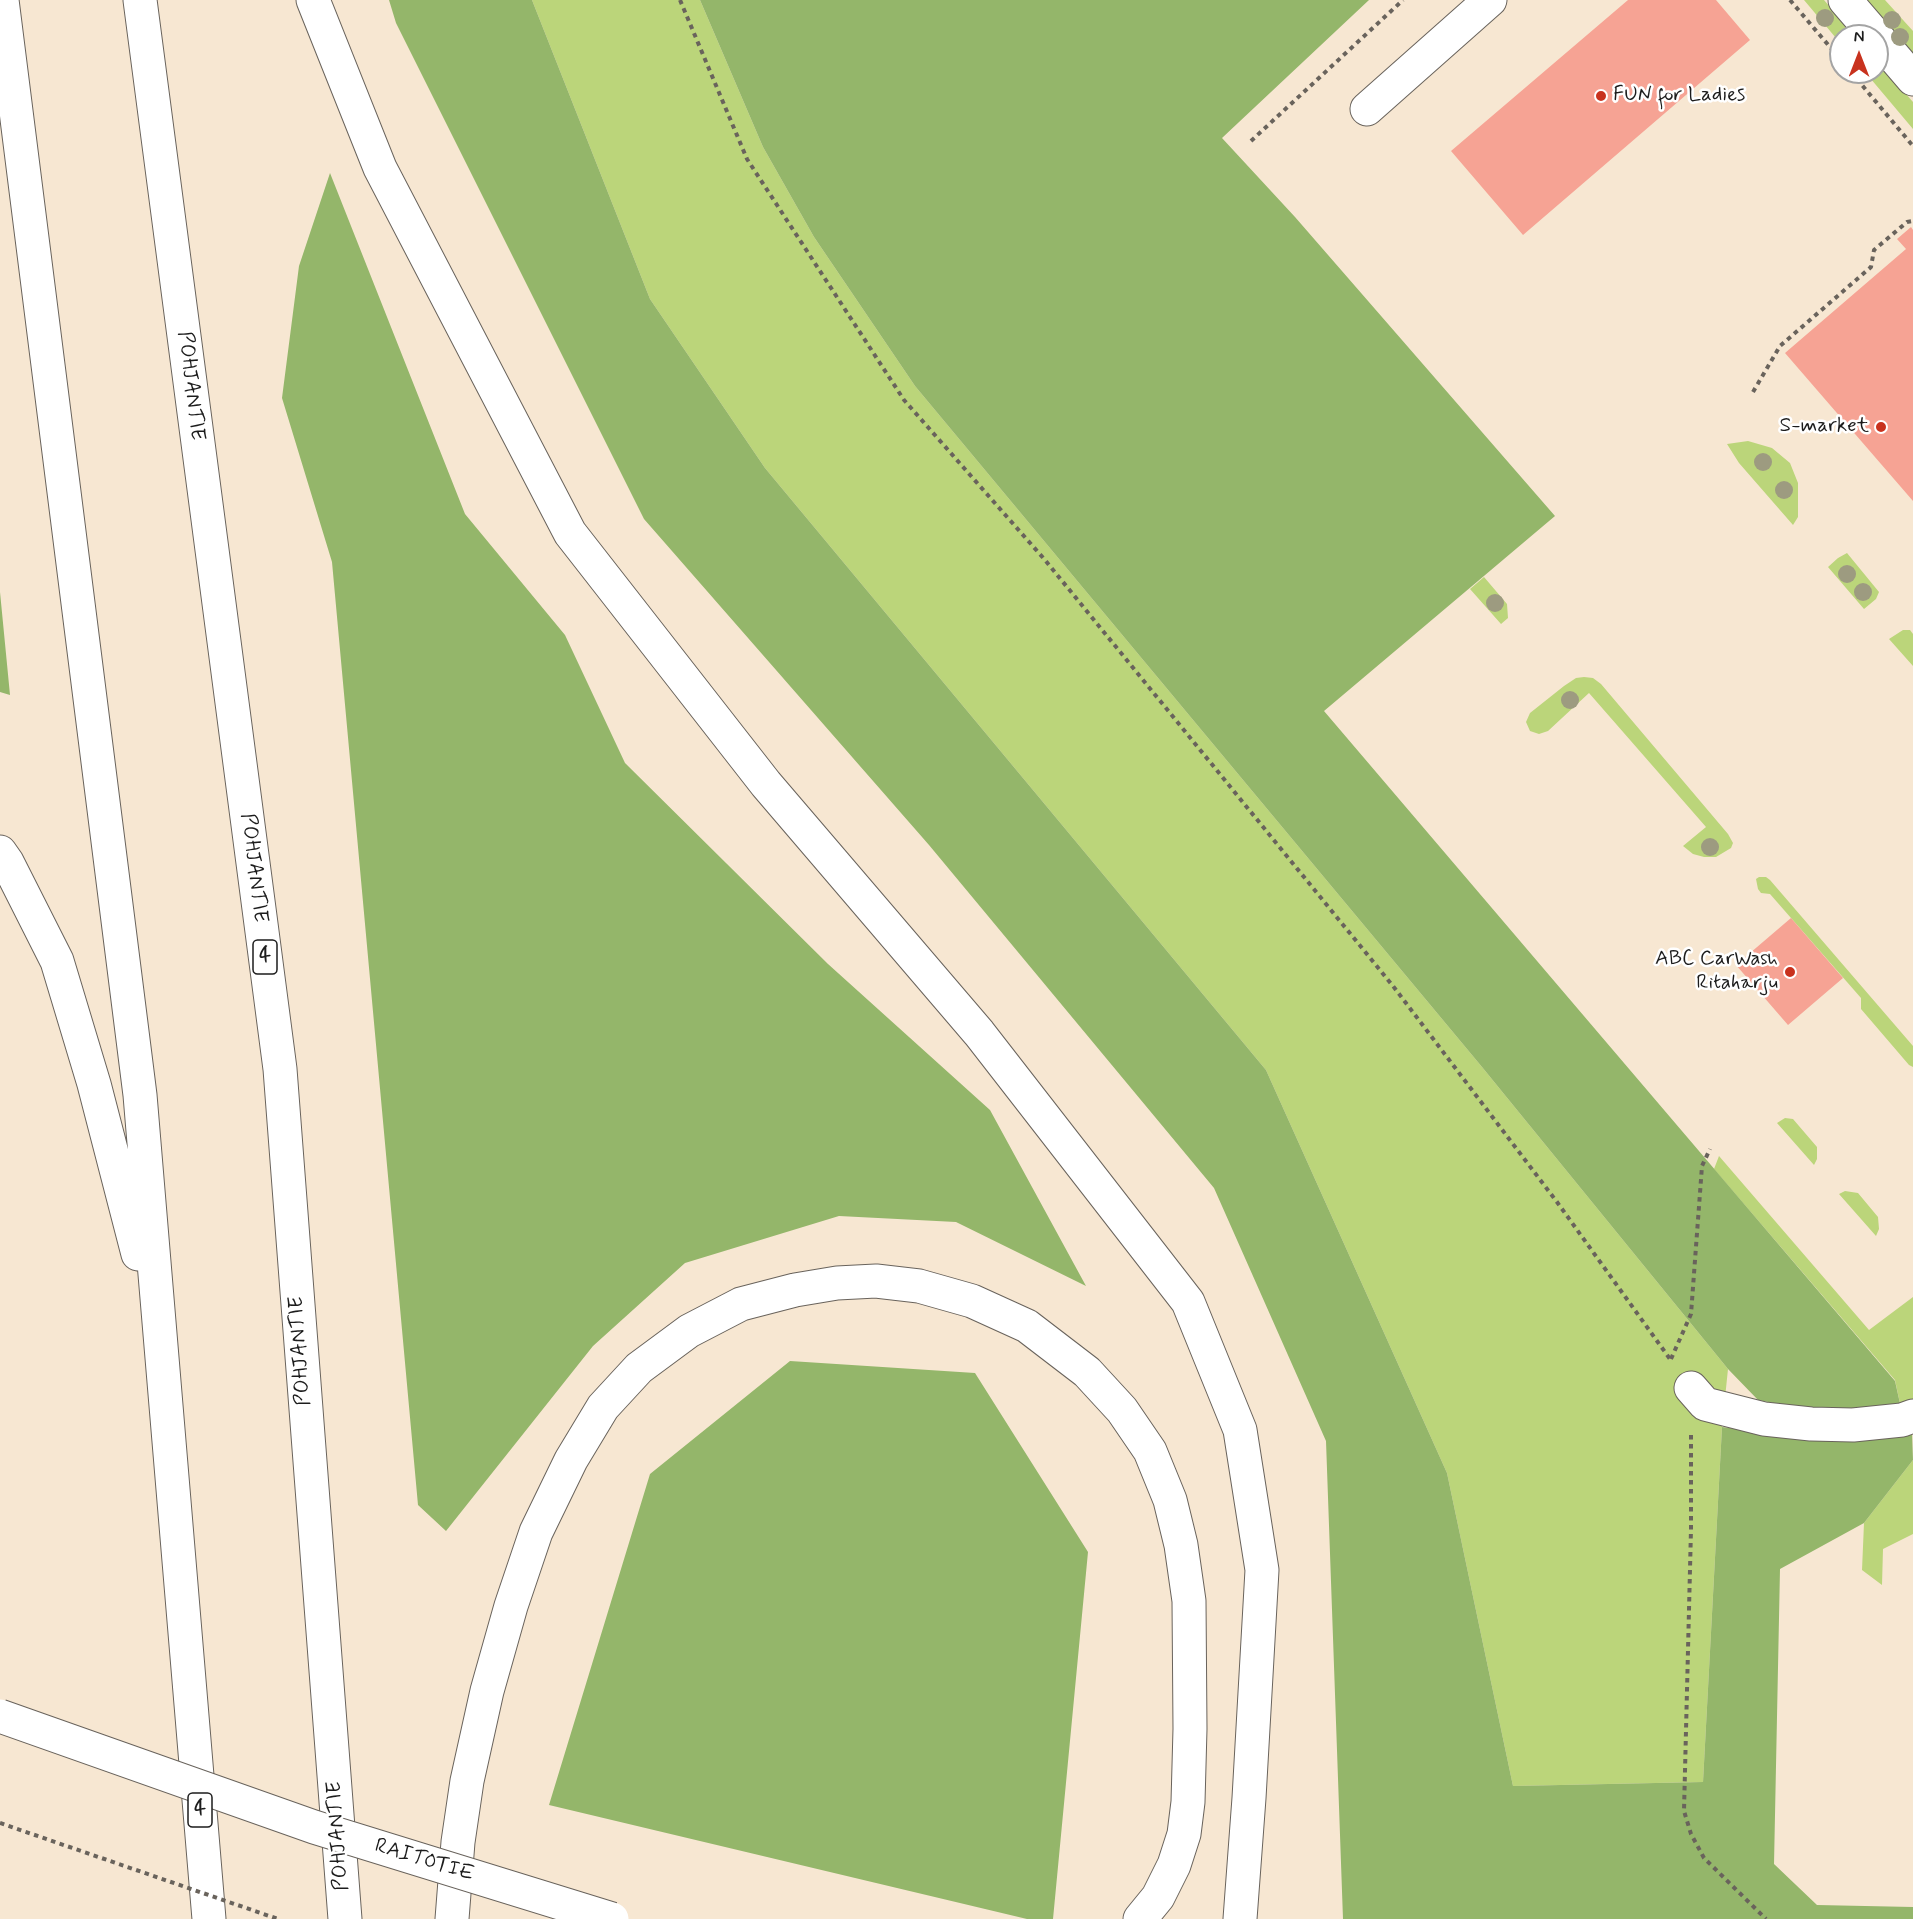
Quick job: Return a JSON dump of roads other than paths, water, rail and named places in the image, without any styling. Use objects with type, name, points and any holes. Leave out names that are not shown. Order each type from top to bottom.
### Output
[{"type":"main road","name":"4","points":[[2,0],[140,1095],[209,1919]]},
{"type":"main road","name":"POHJANTIE","points":[[140,0],[280,1069],[345,1919]]},
{"type":"main road","points":[[313,0],[380,168],[570,533],[766,784],[979,1033],[1188,1302],[1240,1430],[1262,1570],[1240,1919]]},
{"type":"main road","points":[[1367,109],[1490,0]]},
{"type":"main road","points":[[1845,0],[1865,24]]},
{"type":"main road","points":[[1889,52],[1913,79]]},
{"type":"main road","points":[[0,852],[57,961],[94,1083],[161,1346]]},
{"type":"main road","points":[[452,1919],[458,1842],[467,1780],[487,1691],[511,1606],[536,1532],[571,1460],[603,1407],[639,1368],[689,1331],[741,1304],[837,1282],[876,1281],[919,1286],[972,1300],[1027,1326],[1087,1372],[1122,1410],[1150,1451],[1170,1500],[1181,1545],[1187,1590],[1190,1739],[1188,1802],[1184,1834],[1164,1887],[1140,1919]]},
{"type":"main road","points":[[1691,1388],[1706,1404],[1764,1419],[1811,1424],[1853,1425],[1908,1418]]},
{"type":"main road","name":"RAITOTIE","points":[[0,1716],[314,1827],[612,1919]]},
{"type":"place","name":"FUN for Ladies","points":[[1601,96]]},
{"type":"place","name":"S-market","points":[[1881,427]]},
{"type":"place","name":"ABC CarWash Ritaharju","points":[[1790,972]]}]
